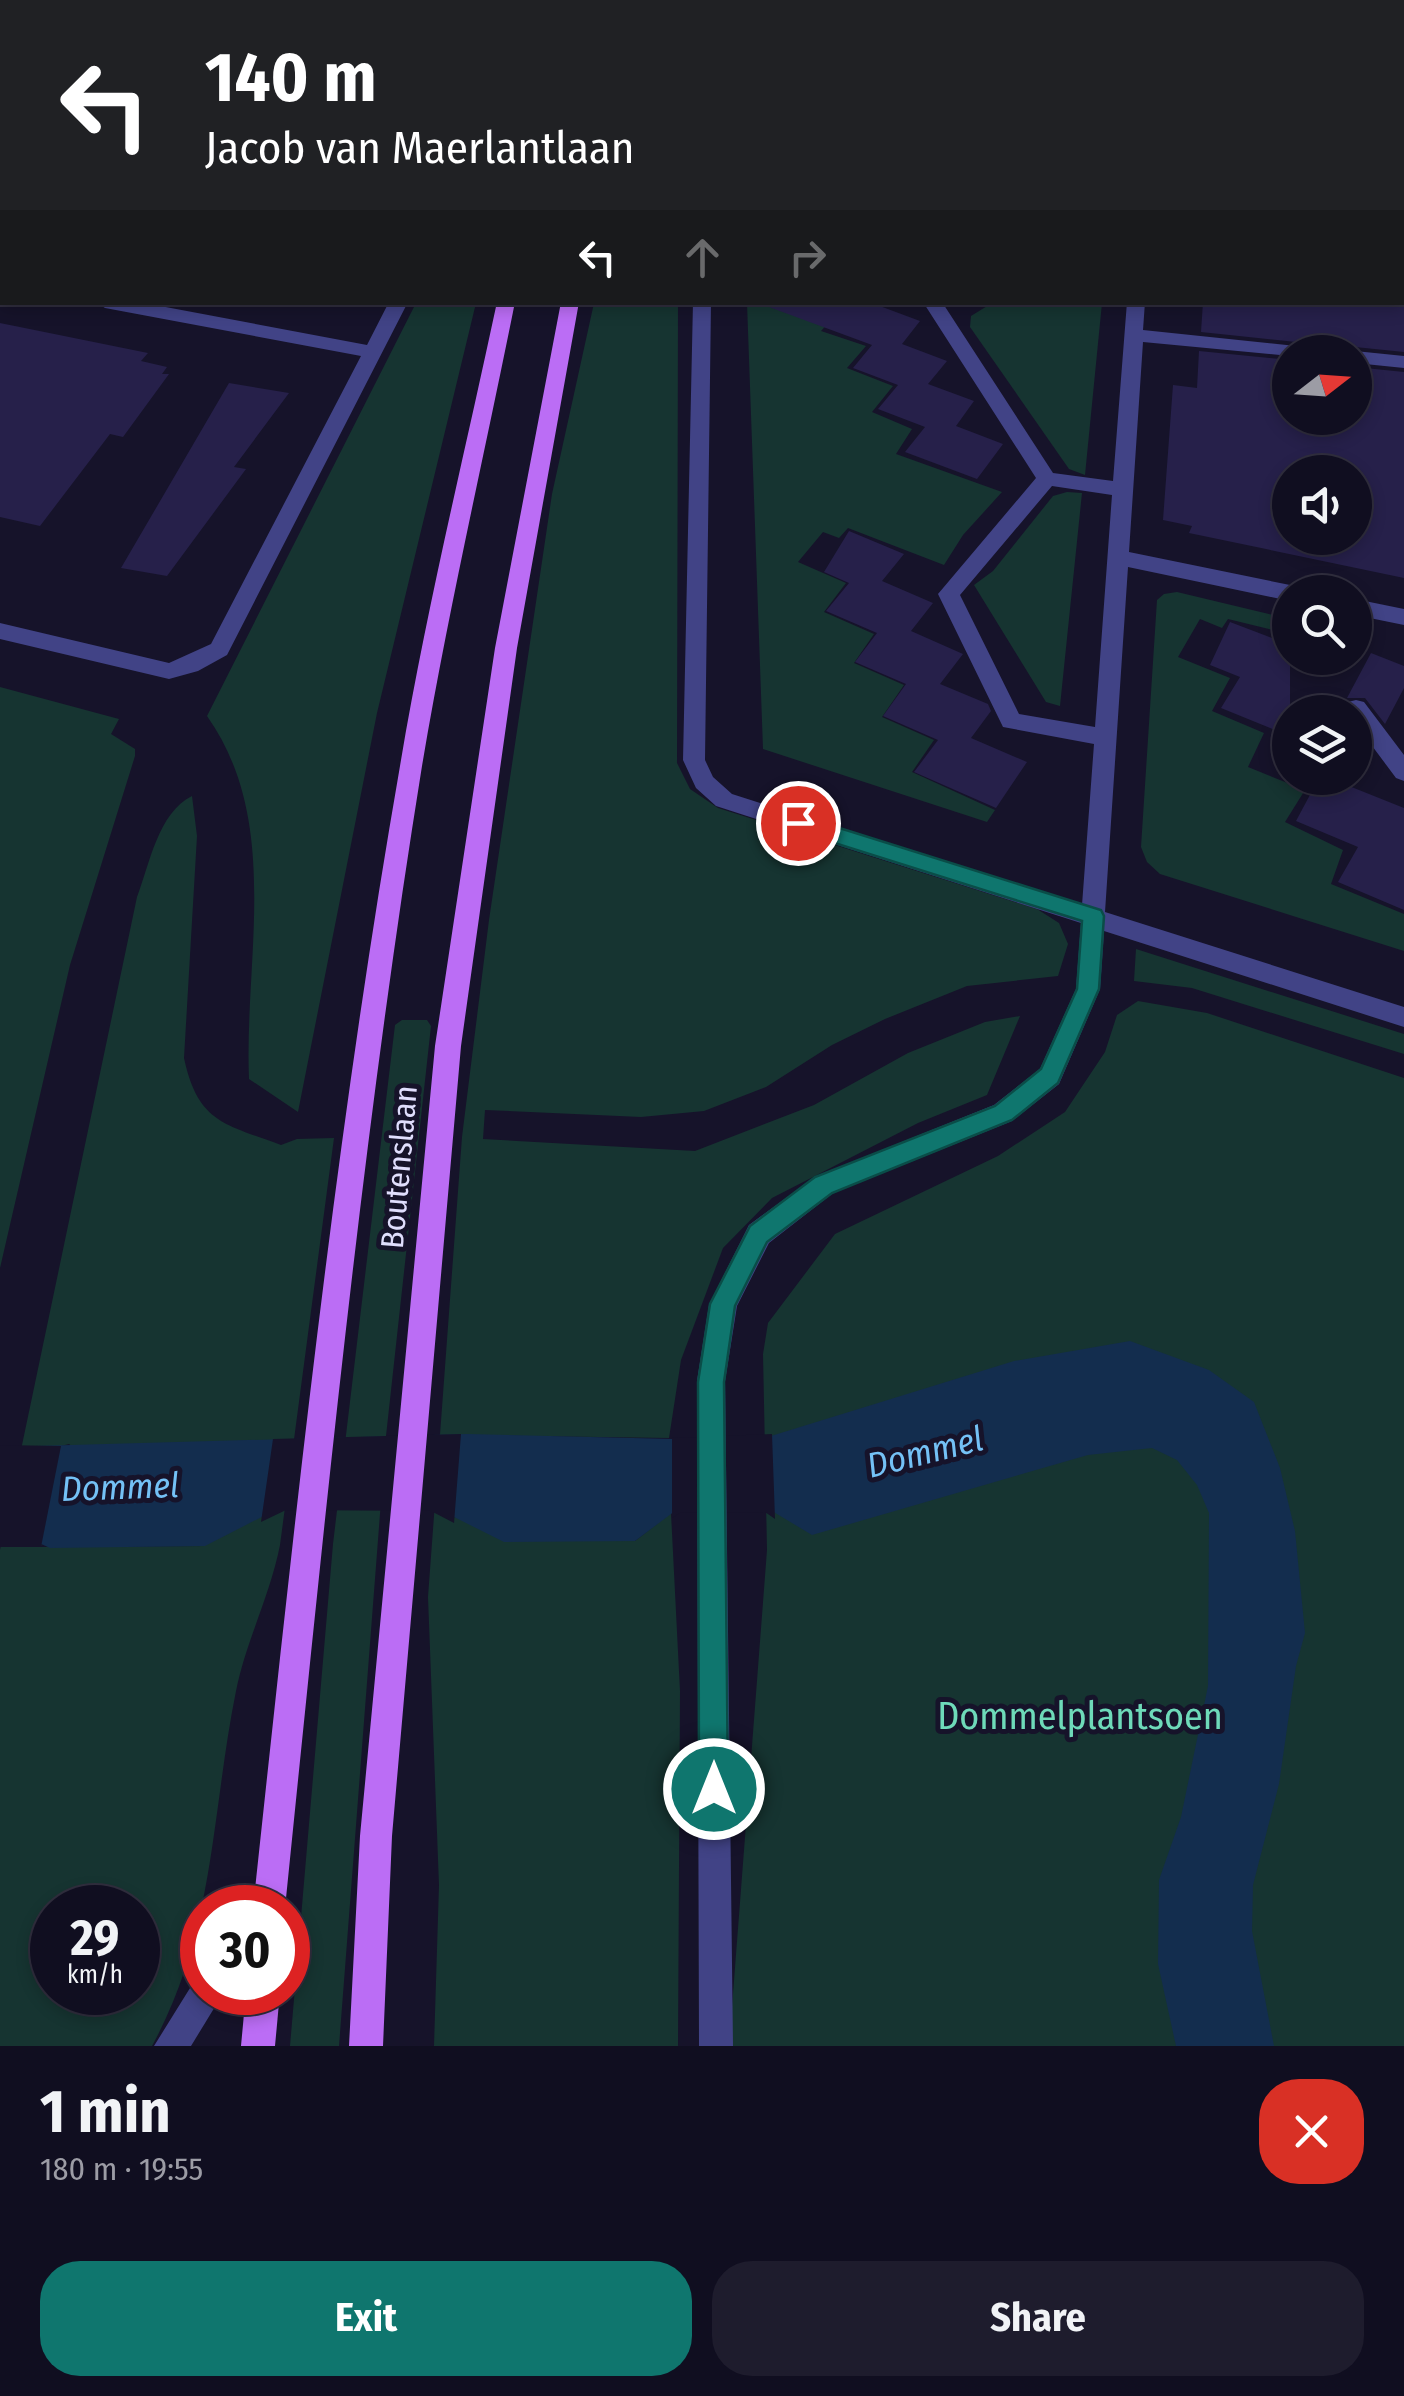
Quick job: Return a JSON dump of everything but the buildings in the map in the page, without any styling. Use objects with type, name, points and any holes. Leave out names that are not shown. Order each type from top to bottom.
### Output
[{"type":"main road","name":"Boutenslaan","points":[[271,1885],[319,1437],[368,1044],[412,762],[505,305]]},
{"type":"main road","name":"Boutenslaan","points":[[366,2046],[376,1836],[448,1046],[506,648],[569,305]]},
{"type":"main road","points":[[258,2046],[260,2015]]},
{"type":"street","points":[[121,305],[370,352]]},
{"type":"street","points":[[0,631],[170,671],[190,666],[219,648],[397,305]]},
{"type":"street","points":[[702,305],[694,760],[704,782],[724,800],[1404,1017]]},
{"type":"street","points":[[934,305],[1047,479],[1122,490]]},
{"type":"street","points":[[716,2046],[711,1382],[723,1304],[759,1234],[824,1185],[1004,1113],[1050,1076],[1088,989],[1136,305]]},
{"type":"street","points":[[1133,335],[1272,349]]},
{"type":"street","points":[[1372,359],[1404,362]]},
{"type":"street","points":[[1047,479],[948,594],[1012,722],[1104,737]]},
{"type":"street","points":[[1117,557],[1272,589]]},
{"type":"street","points":[[1372,610],[1404,617]]},
{"type":"street","points":[[1372,729],[1404,772]]},
{"type":"street","points":[[171,2046],[192,2015]]},
{"type":"green space","points":[[415,305],[476,305],[377,713],[298,1112],[249,1079],[252,846],[244,800],[230,757],[207,716]]},
{"type":"green space","points":[[594,305],[678,305],[677,763],[690,789],[718,808],[1037,909],[1059,923],[1068,944],[1058,976],[967,986],[885,1019],[832,1045],[766,1087],[704,1111],[641,1117],[485,1110],[483,1139],[695,1151],[814,1105],[908,1053],[985,1022],[1020,1016],[987,1095],[918,1123],[772,1198],[723,1248],[681,1360],[669,1438],[461,1435],[454,1517],[635,1541],[671,1513],[680,1691],[678,2046],[434,2046],[439,1885],[428,1597],[462,1137],[489,920],[552,494]]},
{"type":"green space","points":[[747,305],[833,305],[842,308],[821,331],[866,346],[847,368],[893,386],[872,412],[912,429],[896,454],[1002,492],[963,535],[944,565],[848,528],[839,538],[823,532],[798,562],[846,583],[824,612],[874,634],[854,663],[904,685],[882,717],[934,740],[912,772],[995,810],[987,822],[763,749]]},
{"type":"green space","points":[[989,305],[1102,305],[1085,475],[1069,469],[970,327],[971,316]]},
{"type":"green space","points":[[1082,493],[1060,706],[1046,702],[974,585],[993,571],[1053,496]]},
{"type":"green space","points":[[1177,592],[1272,615],[1272,630],[1228,619],[1222,628],[1200,619],[1178,657],[1230,678],[1212,711],[1264,733],[1248,767],[1272,777],[1272,795],[1302,795],[1285,822],[1343,850],[1331,884],[1404,914],[1404,951],[1160,874],[1147,862],[1141,847],[1157,600]]},
{"type":"green space","points":[[0,687],[119,719],[111,734],[135,749],[135,756],[70,965],[0,1268]]},
{"type":"green space","points":[[192,796],[197,836],[184,1058],[197,1096],[206,1109],[229,1125],[281,1145],[297,1139],[334,1138],[280,1545],[236,1691],[206,1885],[180,1885],[180,1982],[152,2046],[0,2046],[0,1550],[137,897],[157,840],[171,814]],"holes":[[[69,1444],[205,1546],[41,1547],[61,1446]]]},
{"type":"green space","points":[[1136,949],[1404,1034],[1404,1054],[1192,988],[1134,981]]},
{"type":"green space","name":"Dommelplantsoen","points":[[1138,1001],[1207,1013],[1404,1078],[1404,2046],[729,2046],[767,1550],[763,1354],[768,1323],[835,1234],[998,1156],[1065,1112],[1105,1052],[1117,1015]]},
{"type":"green space","points":[[402,1020],[427,1020],[431,1026],[386,1436],[339,2046],[290,2046],[293,2015],[310,2015],[310,1885],[304,1885],[333,1544],[395,1025]]},
{"type":"water","name":"Dommel","points":[[1130,1341],[1209,1370],[1254,1402],[1280,1468],[1295,1531],[1305,1633],[1296,1666],[1279,1784],[1253,1885],[1252,1931],[1274,2046],[1176,2046],[1158,1964],[1159,1880],[1181,1817],[1208,1686],[1209,1513],[1197,1485],[1177,1460],[1152,1448],[1088,1455],[812,1535],[772,1511],[679,1508],[635,1541],[504,1542],[432,1506],[285,1505],[205,1546],[50,1548],[39,1543],[0,1447],[467,1434],[674,1439],[771,1436],[1014,1361]]},
{"type":"pier","points":[[461,1434],[454,1523],[431,1511],[286,1510],[261,1522],[273,1439]]},
{"type":"pier","points":[[772,1434],[775,1519],[765,1512],[680,1513],[672,1518],[672,1438]]},
{"type":"pier","points":[[0,1445],[61,1446],[41,1547],[0,1547]]},
{"type":"route","points":[[714,1789],[711,1382],[723,1304],[759,1234],[824,1185],[1004,1113],[1050,1076],[1088,989],[1093,916],[798,823]]}]
